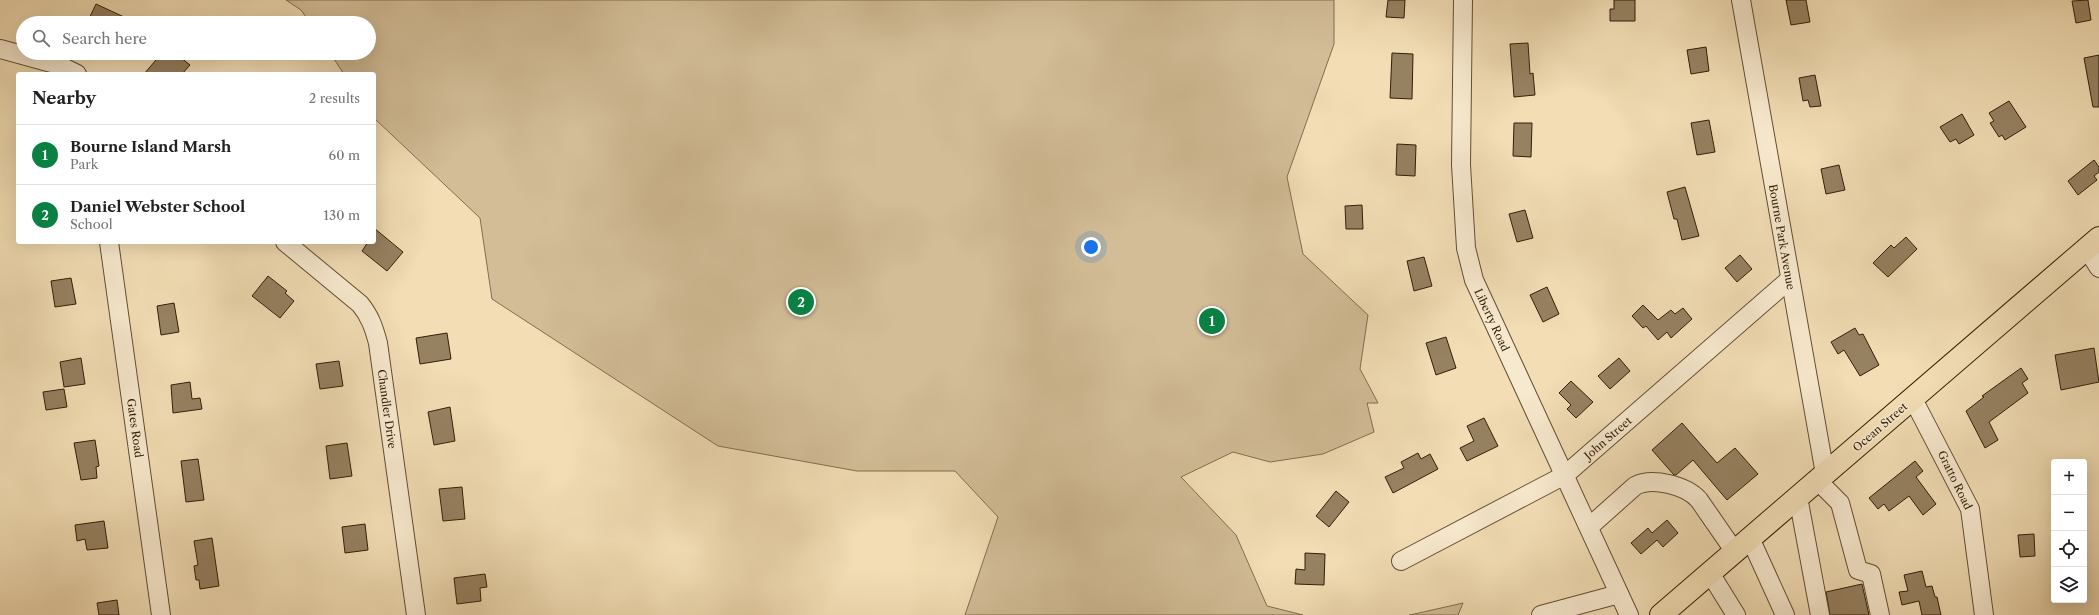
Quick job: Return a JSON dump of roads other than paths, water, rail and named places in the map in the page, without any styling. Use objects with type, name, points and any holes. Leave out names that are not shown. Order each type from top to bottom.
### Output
[{"type":"main road","name":"Ocean Street","points":[[1661,615],[2093,244]]},
{"type":"street","name":"Liberty Road","points":[[1463,0],[1461,164],[1466,248],[1478,293],[1565,475],[1629,615]]},
{"type":"street","name":"Bourne Park Avenue","points":[[1741,0],[1790,279],[1821,478]]},
{"type":"street","points":[[0,49],[16,53]]},
{"type":"street","points":[[41,60],[59,65],[73,72]]},
{"type":"street","name":"Gates Road","points":[[109,244],[161,615]]},
{"type":"street","name":"Chandler Drive","points":[[287,244],[360,304],[370,316],[378,344],[416,615]]},
{"type":"street","points":[[2093,244],[2099,268]]},
{"type":"street","name":"John Street","points":[[1401,561],[1565,475],[1790,279]]},
{"type":"street","name":"Gratto Road","points":[[1913,399],[1970,509],[1984,615]]},
{"type":"street","points":[[1821,478],[1840,503],[1858,570],[1871,574],[1880,615]]},
{"type":"street","points":[[1589,527],[1634,486],[1640,483],[1678,486],[1691,492],[1743,545],[1785,615]]},
{"type":"street","points":[[1798,497],[1820,615]]},
{"type":"street","points":[[1710,573],[1736,615]]},
{"type":"street","points":[[1541,615],[1619,594]]},
{"type":"place","name":"Daniel Webster School","points":[[801,302]]},
{"type":"place","name":"Bourne Island Marsh","points":[[1212,321]]}]
